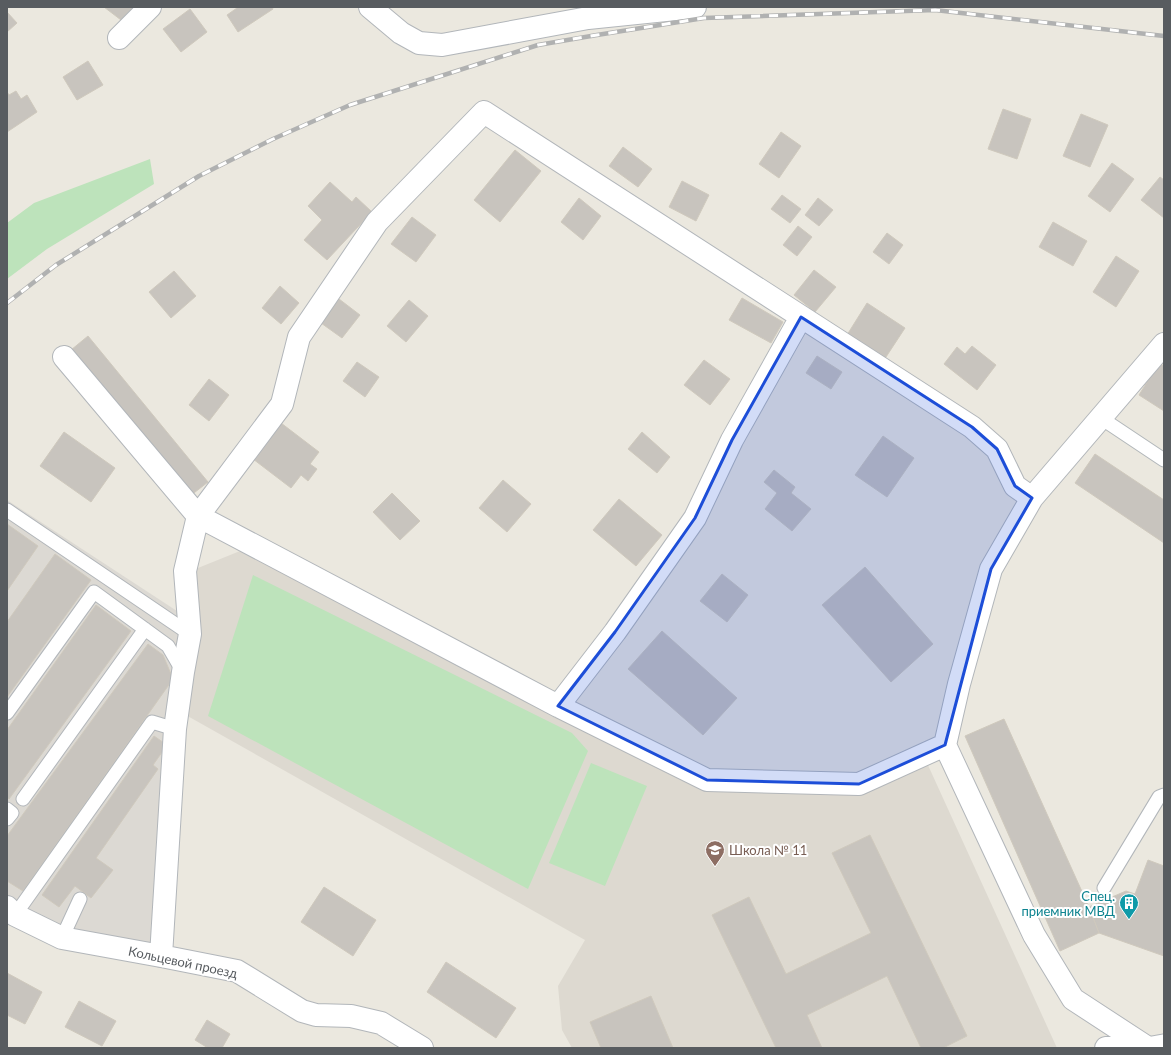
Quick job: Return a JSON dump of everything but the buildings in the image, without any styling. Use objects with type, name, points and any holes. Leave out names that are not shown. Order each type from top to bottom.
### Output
[{"type":"street","points":[[119,38],[150,7]]},
{"type":"street","points":[[370,7],[400,33],[419,43],[442,45],[588,18],[696,7]]},
{"type":"street","points":[[161,956],[175,729],[190,634],[185,571],[198,516],[282,404],[299,337],[377,222],[484,112],[972,427],[997,449],[1015,486],[1032,498]]},
{"type":"street","points":[[558,706],[615,632],[695,518],[732,440],[801,317]]},
{"type":"street","points":[[1145,1046],[1073,999],[1034,936],[945,745],[959,684],[991,569],[1032,498],[1164,344]]},
{"type":"street","points":[[64,357],[198,516],[558,706],[707,780],[859,784],[945,745]]},
{"type":"street","name":"Кольцевой проезд","points":[[11,911],[62,938],[237,971],[302,1011],[316,1016],[351,1016],[381,1023],[422,1048]]},
{"type":"street","points":[[1106,1048],[1145,1046]]},
{"type":"lane","points":[[1101,418],[1164,460]]},
{"type":"lane","points":[[7,510],[190,634]]},
{"type":"lane","points":[[7,713],[94,592],[168,646],[183,672]]},
{"type":"lane","points":[[23,799],[145,629]]},
{"type":"lane","points":[[11,911],[152,722],[175,729]]},
{"type":"lane","points":[[1104,888],[1159,797],[1164,796]]},
{"type":"lane","points":[[7,809],[12,812],[7,819]]},
{"type":"lane","points":[[62,938],[80,899]]},
{"type":"lane","points":[[1145,1046],[1164,1041]]},
{"type":"highlighted area","points":[[801,317],[972,427],[997,449],[1015,486],[1032,498],[991,569],[945,745],[859,784],[707,780],[558,706],[615,632],[695,518],[732,440]]},
{"type":"shaded area","points":[[7,500],[180,613],[182,631],[153,947],[64,932],[7,899]]},
{"type":"shaded area","name":"Школа № 11","points":[[245,549],[703,791],[858,793],[927,763],[1057,1048],[572,1048],[562,1030],[558,986],[585,940],[184,714],[193,570]]},
{"type":"green space","points":[[150,159],[154,184],[47,249],[7,279],[7,223],[34,203]]},
{"type":"green space","points":[[253,575],[572,733],[588,751],[528,889],[208,716]]},
{"type":"green space","points":[[591,763],[647,786],[605,886],[549,863]]},
{"type":"railway","points":[[7,303],[56,265],[199,176],[273,139],[350,105],[538,45],[704,18],[935,10],[1164,36]]},
{"type":"place","name":"Школа № 11","points":[[715,867]]},
{"type":"place","name":"Спец. приемник МВД","points":[[1129,920]]}]
